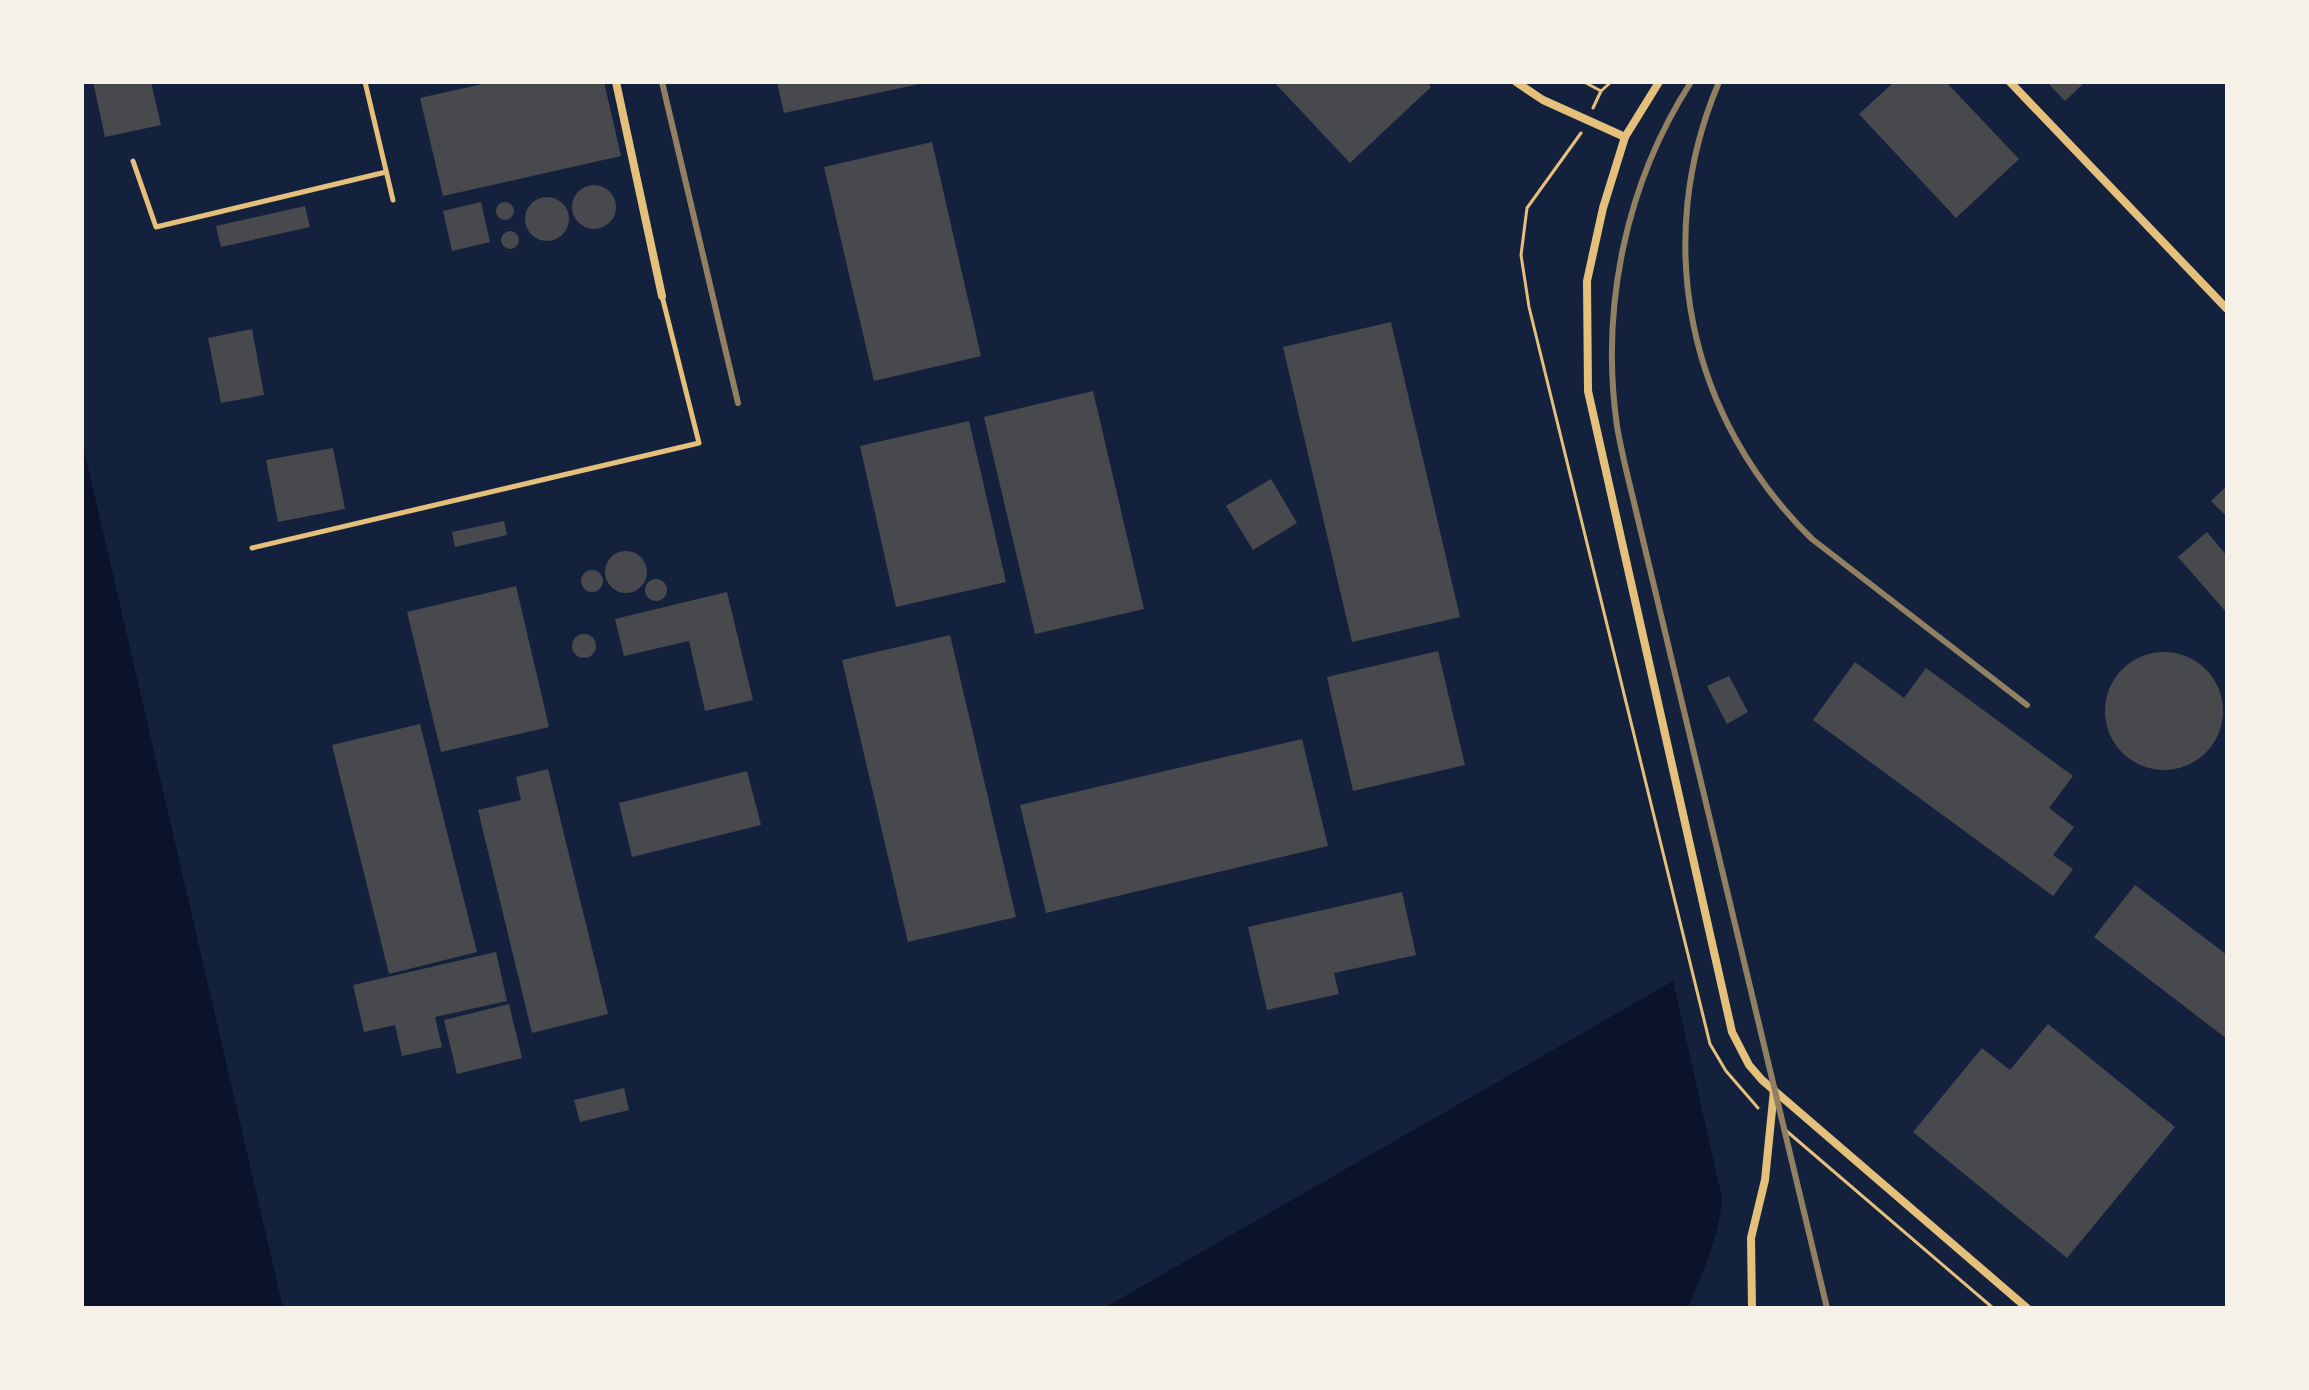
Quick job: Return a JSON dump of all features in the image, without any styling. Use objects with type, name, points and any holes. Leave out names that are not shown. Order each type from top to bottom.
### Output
[{"type":"street","points":[[616,82],[662,296]]},
{"type":"street","points":[[1516,82],[1543,100],[1625,137]]},
{"type":"street","points":[[1659,82],[1625,137],[1603,208],[1587,281],[1588,391],[1732,1032],[1749,1065],[1774,1090],[2027,1308]]},
{"type":"street","points":[[2010,82],[2227,309]]},
{"type":"street","points":[[1752,1308],[1751,1238],[1765,1180],[1774,1090]]},
{"type":"lane","points":[[365,82],[393,200]]},
{"type":"lane","points":[[133,161],[156,227],[386,172]]},
{"type":"lane","points":[[252,548],[699,443],[662,296]]},
{"type":"path","points":[[1584,82],[1601,91],[1611,82]]},
{"type":"water","points":[[82,441],[283,1308],[82,1308]]},
{"type":"water","points":[[1673,981],[1722,1198],[1714,1240],[1688,1308],[1104,1308]]},
{"type":"building","points":[[93,82],[151,82],[161,125],[105,137]]},
{"type":"building","points":[[491,82],[604,82],[621,156],[443,196],[420,98]]},
{"type":"building","points":[[777,82],[924,82],[924,83],[784,113]]},
{"type":"building","points":[[1274,82],[1427,82],[1431,87],[1350,163]]},
{"type":"building","points":[[1894,82],[1946,82],[2019,159],[1956,218],[1859,114]]},
{"type":"building","points":[[2047,82],[2085,82],[2065,101]]},
{"type":"building","points":[[932,142],[981,356],[874,381],[824,167]]},
{"type":"building","points":[[594,185],[609,192],[616,207],[609,222],[594,229],[579,222],[572,207],[579,192]]},
{"type":"building","points":[[547,197],[562,204],[569,219],[562,234],[547,241],[532,234],[525,219],[532,204]]},
{"type":"building","points":[[481,202],[490,242],[452,251],[443,211]]},
{"type":"building","points":[[501,202],[509,202],[514,211],[512,218],[501,220],[496,215],[496,207]]},
{"type":"building","points":[[305,206],[310,227],[221,247],[216,226]]},
{"type":"building","points":[[506,231],[514,231],[519,240],[517,247],[506,249],[501,244],[501,236]]},
{"type":"building","points":[[1391,322],[1460,617],[1352,642],[1283,347]]},
{"type":"building","points":[[252,329],[264,395],[221,403],[208,338]]},
{"type":"building","points":[[1093,391],[1144,609],[1035,634],[984,417]]},
{"type":"building","points":[[969,421],[1006,582],[896,607],[860,446]]},
{"type":"building","points":[[333,448],[345,509],[278,522],[266,460]]},
{"type":"building","points":[[1271,479],[1297,523],[1253,550],[1226,506]]},
{"type":"building","points":[[2227,486],[2227,517],[2211,501]]},
{"type":"building","points":[[504,521],[507,535],[455,547],[452,532]]},
{"type":"building","points":[[2207,532],[2227,556],[2227,613],[2178,557]]},
{"type":"building","points":[[626,551],[641,557],[647,572],[641,587],[626,593],[611,587],[605,572],[611,557]]},
{"type":"building","points":[[592,570],[600,573],[603,581],[600,589],[592,592],[584,589],[581,581],[584,573]]},
{"type":"building","points":[[656,579],[664,582],[667,590],[664,598],[656,601],[648,598],[645,590],[648,582]]},
{"type":"building","points":[[516,586],[549,727],[441,752],[407,612]]},
{"type":"building","points":[[727,592],[753,700],[705,711],[689,641],[624,656],[615,619]]},
{"type":"building","points":[[584,634],[593,637],[596,646],[593,655],[584,658],[575,655],[572,646],[575,637]]},
{"type":"building","points":[[950,635],[1016,917],[908,942],[842,660]]},
{"type":"building","points":[[1438,651],[1465,765],[1353,791],[1327,677]]},
{"type":"building","points":[[2164,652],[2187,656],[2206,669],[2219,688],[2223,711],[2219,734],[2206,753],[2187,766],[2164,770],[2141,766],[2122,753],[2109,734],[2105,711],[2109,688],[2122,669],[2141,656]]},
{"type":"building","points":[[1855,662],[1904,698],[1926,668],[2073,776],[2049,808],[2074,827],[2053,855],[2073,869],[2053,896],[1813,720]]},
{"type":"building","points":[[1729,676],[1748,712],[1727,724],[1707,686]]},
{"type":"building","points":[[420,724],[477,952],[389,974],[332,745]]},
{"type":"building","points":[[1302,739],[1328,846],[1046,913],[1020,805]]},
{"type":"building","points":[[548,769],[608,1014],[532,1033],[478,810],[521,800],[516,777]]},
{"type":"building","points":[[747,771],[761,825],[632,857],[619,803]]},
{"type":"building","points":[[2135,885],[2227,955],[2227,1039],[2094,937]]},
{"type":"building","points":[[1402,892],[1416,955],[1334,973],[1339,994],[1267,1010],[1248,927]]},
{"type":"building","points":[[496,952],[507,1001],[435,1017],[442,1047],[402,1056],[395,1025],[364,1032],[353,985]]},
{"type":"building","points":[[509,1004],[522,1058],[457,1074],[444,1020]]},
{"type":"building","points":[[2048,1024],[2175,1127],[2067,1258],[1913,1132],[1982,1048],[2010,1070]]},
{"type":"building","points":[[624,1088],[629,1110],[580,1122],[574,1100]]},
{"type":"railway","points":[[662,82],[738,403]]},
{"type":"railway","points":[[1691,82],[1668,121],[1650,162],[1623,247],[1612,336],[1617,426],[1827,1308]]},
{"type":"railway","points":[[1719,82],[1698,143],[1687,204],[1686,265],[1694,325],[1710,383],[1736,439],[1770,491],[1812,539],[2027,705]]}]
